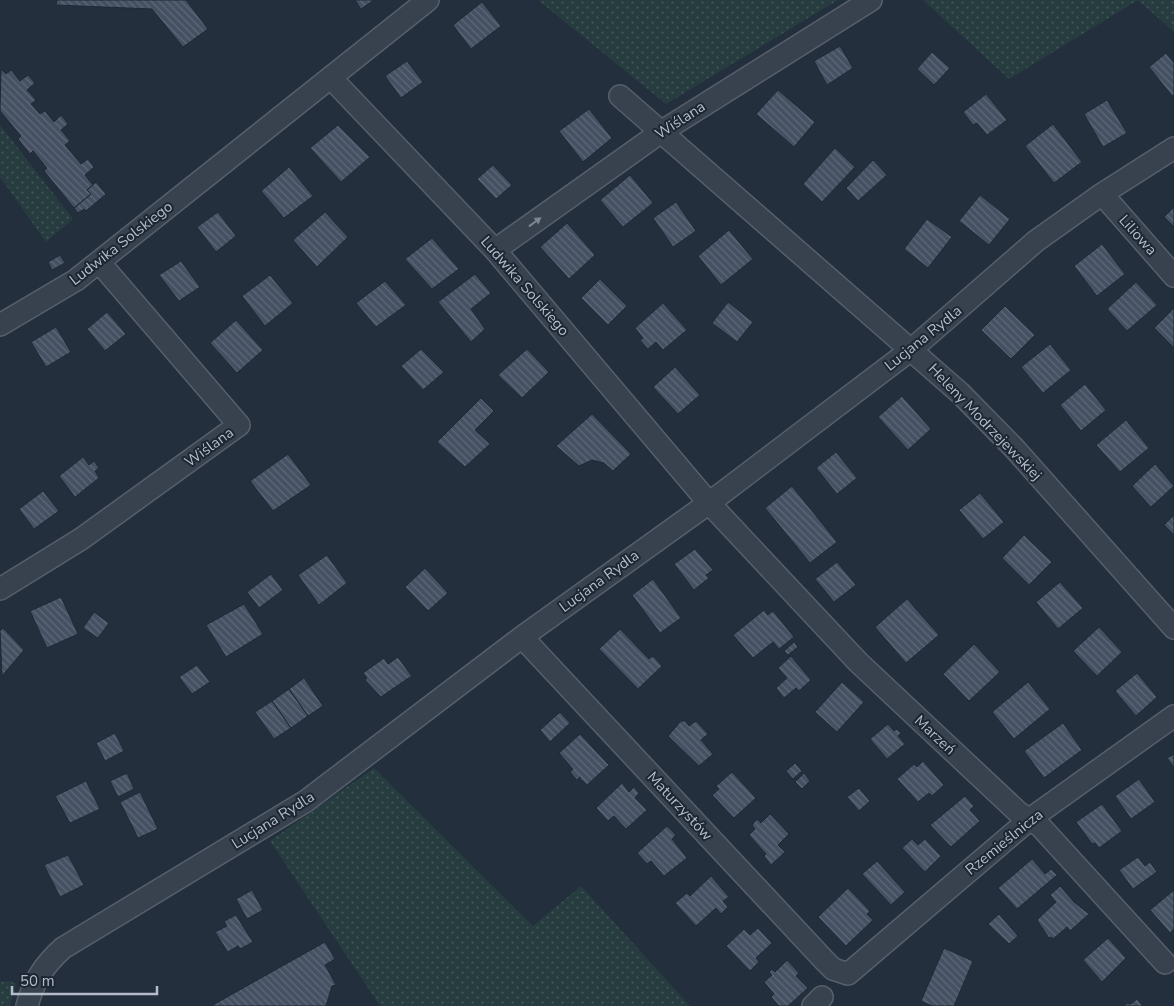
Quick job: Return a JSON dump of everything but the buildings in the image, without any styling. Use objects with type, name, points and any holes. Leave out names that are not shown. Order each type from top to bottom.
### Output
[{"type":"street","name":"Ludwika Solskiego","points":[[0,325],[76,280],[428,0]]},
{"type":"street","name":"Wiślana","points":[[495,250],[661,132],[871,0]]},
{"type":"street","name":"Ludwika Solskiego","points":[[331,78],[495,250],[709,503]]},
{"type":"street","name":"Heleny Modrzejewskiej","points":[[620,96],[912,349],[960,393],[1014,448],[1174,628]]},
{"type":"street","name":"Lucjana Rydla","points":[[27,1006],[34,986],[46,963],[63,948],[306,801],[522,637],[709,503],[912,349],[1036,241],[1102,194],[1174,148]]},
{"type":"street","name":"Liliowa","points":[[1102,194],[1174,276]]},
{"type":"street","name":"Wiślana","points":[[0,589],[81,539],[239,425],[99,262]]},
{"type":"street","name":"Marzeń","points":[[709,503],[858,662],[1020,813],[1040,826],[1165,963]]},
{"type":"street","name":"Maturzystów","points":[[522,637],[824,960],[841,973]]},
{"type":"street","name":"Rzemieślnicza","points":[[841,973],[848,974],[855,970],[1030,820],[1174,716]]},
{"type":"green space","points":[[538,0],[838,0],[666,104]]},
{"type":"green space","points":[[923,0],[1138,0],[1009,79]]},
{"type":"green space","points":[[1138,0],[1174,0],[1174,32]]},
{"type":"green space","points":[[0,125],[73,219],[46,242],[0,177]]},
{"type":"green space","points":[[374,768],[533,926],[581,886],[690,1006],[380,1006],[270,841]]},
{"type":"green space","points":[[10,981],[16,984],[10,1006],[0,1006],[0,982]]}]
